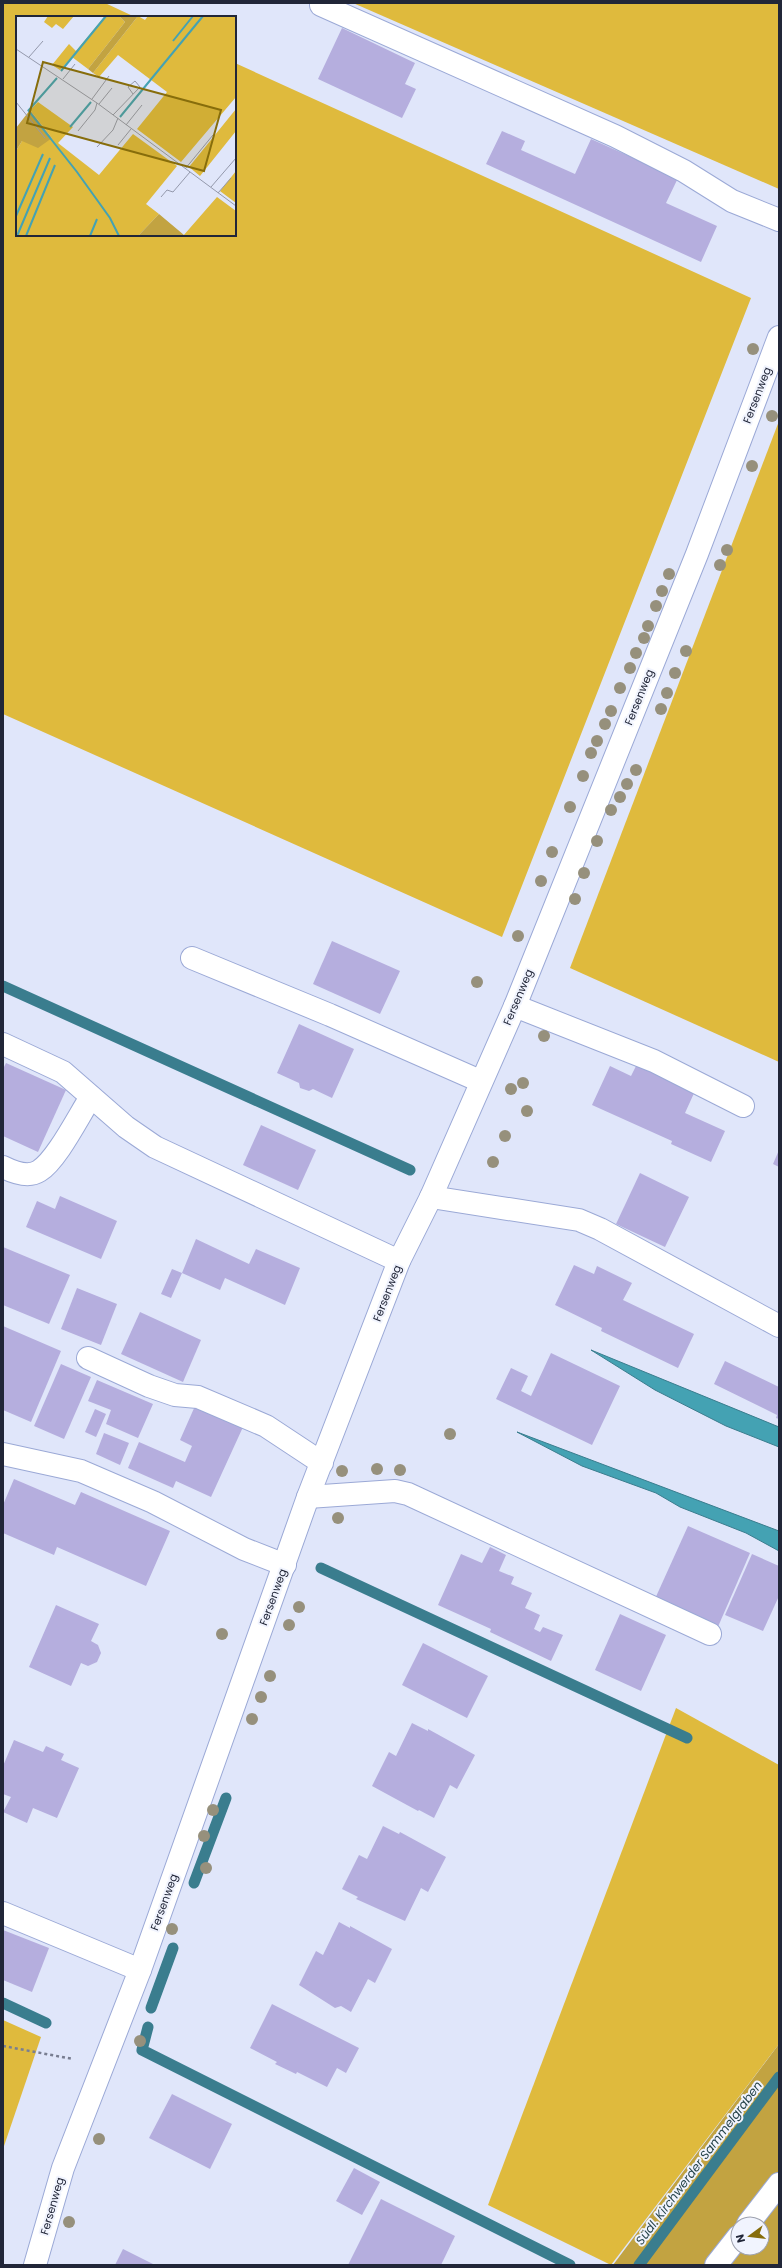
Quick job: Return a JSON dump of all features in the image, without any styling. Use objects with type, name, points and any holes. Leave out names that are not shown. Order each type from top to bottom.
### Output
[{"type":"street","points":[[321,5],[616,136],[684,171],[732,201],[779,220]]},
{"type":"street","name":"Fersenweg","points":[[36,2265],[63,2168],[140,1970],[308,1497],[399,1261],[431,1197],[480,1081],[515,1006],[697,554],[779,337]]},
{"type":"street","points":[[192,958],[330,1015],[480,1081]]},
{"type":"street","points":[[515,1006],[654,1061],[743,1106]]},
{"type":"street","points":[[3,1044],[62,1072],[126,1127],[155,1147],[399,1261]]},
{"type":"street","points":[[3,1167],[26,1174],[39,1172],[56,1152],[91,1097]]},
{"type":"street","points":[[431,1197],[579,1220],[607,1232],[779,1326]]},
{"type":"street","points":[[88,1358],[149,1386],[175,1395],[198,1397],[266,1426],[322,1463]]},
{"type":"street","points":[[3,1454],[81,1471],[153,1502],[244,1549],[285,1564]]},
{"type":"street","points":[[308,1497],[395,1491],[408,1494],[710,1634]]},
{"type":"street","points":[[3,1913],[140,1970]]},
{"type":"street","points":[[754,2216],[779,2184]]},
{"type":"street","points":[[716,2265],[730,2247]]},
{"type":"path","points":[[3,2046],[103,2064]]},
{"type":"shaded area","points":[[3,3],[105,3],[133,16],[16,16],[16,236],[236,236],[236,63],[751,298],[502,937],[3,714]]},
{"type":"shaded area","points":[[353,3],[779,3],[779,189]]},
{"type":"shaded area","points":[[779,421],[779,1062],[570,968]]},
{"type":"shaded area","points":[[676,1708],[779,1765],[779,2044],[611,2265],[488,2205]]},
{"type":"shaded area","points":[[3,2020],[41,2037],[3,2149]]},
{"type":"shaded area","points":[[779,2044],[779,2265],[613,2265]]},
{"type":"water","points":[[591,1350],[779,1427],[779,1447],[726,1426],[655,1390]]},
{"type":"water","points":[[517,1432],[779,1531],[779,1551],[746,1533],[680,1507],[656,1493],[582,1466]]},
{"type":"building","points":[[342,28],[415,63],[405,84],[416,89],[402,118],[318,79]]},
{"type":"building","points":[[502,131],[525,141],[521,150],[575,174],[591,139],[678,178],[666,203],[717,226],[701,262],[486,164]]},
{"type":"building","points":[[332,941],[400,971],[380,1014],[313,984]]},
{"type":"building","points":[[299,1024],[354,1049],[332,1098],[313,1089],[309,1091],[300,1088],[299,1083],[277,1073]]},
{"type":"building","points":[[6,1063],[66,1090],[38,1152],[3,1136],[3,1069]]},
{"type":"building","points":[[637,1064],[695,1091],[685,1113],[725,1131],[711,1162],[671,1144],[672,1141],[592,1105],[610,1066],[631,1076]]},
{"type":"building","points":[[261,1125],[316,1150],[298,1190],[243,1165]]},
{"type":"building","points":[[779,1150],[779,1167],[773,1164]]},
{"type":"building","points":[[640,1173],[689,1197],[665,1247],[616,1224]]},
{"type":"building","points":[[60,1196],[117,1221],[101,1259],[26,1227],[37,1201],[55,1209]]},
{"type":"building","points":[[196,1239],[249,1264],[256,1249],[300,1268],[285,1305],[225,1278],[220,1290],[182,1273]]},
{"type":"building","points":[[3,1247],[70,1275],[49,1324],[3,1305]]},
{"type":"building","points":[[574,1265],[594,1274],[597,1266],[632,1283],[623,1300],[694,1334],[678,1368],[601,1331],[602,1328],[555,1305]]},
{"type":"building","points":[[172,1269],[182,1273],[171,1298],[161,1294]]},
{"type":"building","points":[[77,1288],[117,1304],[101,1345],[61,1329]]},
{"type":"building","points":[[140,1312],[201,1340],[183,1382],[121,1354]]},
{"type":"building","points":[[3,1326],[61,1351],[31,1422],[3,1410]]},
{"type":"building","points":[[551,1353],[620,1386],[592,1445],[496,1399],[511,1368],[528,1376],[521,1391],[531,1396]]},
{"type":"building","points":[[725,1361],[779,1387],[779,1419],[776,1418],[777,1415],[714,1384]]},
{"type":"building","points":[[61,1364],[91,1377],[64,1439],[34,1426]]},
{"type":"building","points":[[97,1380],[153,1404],[138,1438],[106,1424],[111,1410],[88,1401]]},
{"type":"building","points":[[195,1406],[243,1427],[211,1497],[176,1481],[173,1488],[128,1468],[139,1442],[185,1462],[192,1446],[180,1440]]},
{"type":"building","points":[[95,1409],[106,1414],[96,1437],[85,1432]]},
{"type":"building","points":[[104,1433],[129,1443],[120,1465],[96,1454]]},
{"type":"building","points":[[14,1479],[75,1505],[81,1492],[170,1531],[146,1586],[57,1547],[54,1555],[3,1533],[3,1505]]},
{"type":"building","points":[[688,1526],[750,1553],[717,1629],[654,1601]]},
{"type":"building","points":[[490,1547],[506,1555],[499,1571],[514,1577],[511,1584],[532,1593],[525,1608],[540,1615],[534,1629],[540,1632],[543,1627],[563,1635],[551,1661],[490,1632],[491,1629],[438,1605],[461,1554],[482,1563]]},
{"type":"building","points":[[752,1554],[779,1566],[779,1596],[763,1631],[725,1615]]},
{"type":"building","points":[[56,1605],[99,1624],[91,1641],[98,1645],[101,1653],[97,1662],[88,1666],[81,1663],[71,1686],[29,1667]]},
{"type":"building","points":[[620,1614],[666,1635],[641,1691],[595,1670]]},
{"type":"building","points":[[423,1643],[488,1676],[467,1718],[402,1685]]},
{"type":"building","points":[[412,1723],[428,1731],[428,1729],[475,1755],[457,1789],[450,1785],[434,1818],[372,1786],[389,1752],[396,1756]]},
{"type":"building","points":[[14,1740],[43,1752],[46,1746],[64,1754],[61,1760],[79,1768],[57,1818],[33,1808],[27,1823],[3,1812],[11,1797],[3,1794],[3,1766]]},
{"type":"building","points":[[383,1826],[399,1834],[400,1832],[446,1857],[428,1892],[421,1888],[405,1921],[356,1899],[358,1897],[342,1889],[359,1855],[367,1859]]},
{"type":"building","points":[[339,1922],[350,1928],[350,1926],[392,1949],[375,1983],[368,1979],[351,2012],[341,2006],[335,2008],[299,1985],[316,1951],[323,1955]]},
{"type":"building","points":[[3,1930],[49,1948],[32,1992],[3,1980]]},
{"type":"building","points":[[272,2004],[359,2048],[346,2073],[337,2068],[327,2087],[297,2072],[296,2074],[275,2064],[277,2062],[250,2048]]},
{"type":"building","points":[[172,2094],[232,2124],[210,2169],[149,2138]]},
{"type":"building","points":[[354,2168],[380,2182],[362,2215],[336,2201]]},
{"type":"building","points":[[381,2199],[455,2236],[441,2265],[348,2265]]},
{"type":"building","points":[[123,2249],[155,2265],[115,2265]]},
{"type":"waterway","points":[[3,986],[410,1170]]},
{"type":"waterway","points":[[321,1568],[687,1738]]},
{"type":"waterway","points":[[194,1883],[226,1798]]},
{"type":"waterway","points":[[151,2008],[173,1948]]},
{"type":"waterway","points":[[3,2003],[46,2023]]},
{"type":"waterway","points":[[148,2027],[142,2050],[570,2265]]},
{"type":"waterway","name":"Südl. Kirchwerder Sammelgraben","points":[[639,2265],[779,2077]]}]
